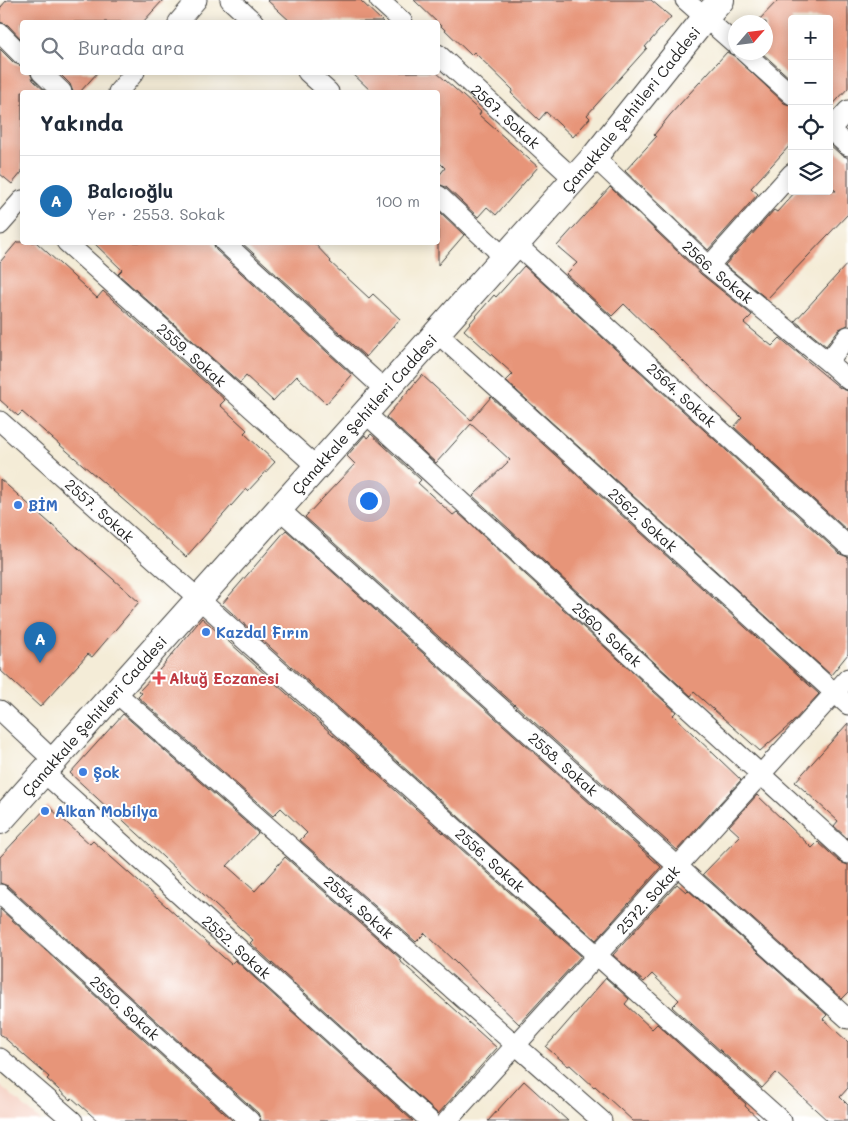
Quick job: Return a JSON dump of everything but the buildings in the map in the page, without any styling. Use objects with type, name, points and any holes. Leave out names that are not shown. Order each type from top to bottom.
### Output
[{"type":"main road","name":"Çanakkale Şehitleri Caddesi","points":[[0,820],[594,157],[713,9]]},
{"type":"street","points":[[180,20],[197,0]]},
{"type":"street","points":[[230,0],[252,20]]},
{"type":"street","points":[[379,0],[401,20]]},
{"type":"street","points":[[685,0],[713,9],[728,32]]},
{"type":"street","points":[[0,33],[20,53]]},
{"type":"street","name":"2567. Sokak","points":[[440,56],[574,179]]},
{"type":"street","points":[[753,60],[788,92]]},
{"type":"street","points":[[44,75],[60,90]]},
{"type":"street","points":[[120,90],[132,75]]},
{"type":"street","points":[[310,75],[326,90]]},
{"type":"street","points":[[833,126],[848,110]]},
{"type":"street","points":[[833,133],[848,146]]},
{"type":"street","name":"2566. Sokak","points":[[594,157],[709,266],[848,380]]},
{"type":"street","points":[[709,266],[788,177]]},
{"type":"street","name":"2564. Sokak","points":[[440,197],[510,250],[848,546]]},
{"type":"street","points":[[0,225],[20,204]]},
{"type":"street","name":"2559. Sokak","points":[[69,245],[317,467]]},
{"type":"street","points":[[227,245],[385,390]]},
{"type":"street","name":"2562. Sokak","points":[[436,333],[841,699]]},
{"type":"street","points":[[828,362],[848,336]]},
{"type":"street","name":"2560. Sokak","points":[[365,413],[848,854]]},
{"type":"street","name":"2557. Sokak","points":[[0,421],[198,599]]},
{"type":"street","name":"2558. Sokak","points":[[279,508],[848,1019]]},
{"type":"street","name":"2556. Sokak","points":[[198,599],[782,1121]]},
{"type":"street","name":"2572. Sokak","points":[[447,1121],[761,775],[841,699],[848,678]]},
{"type":"street","name":"2554. Sokak","points":[[115,692],[602,1121]]},
{"type":"street","name":"2552. Sokak","points":[[0,710],[48,766],[430,1121]]},
{"type":"street","name":"2550. Sokak","points":[[0,894],[250,1121]]},
{"type":"street","points":[[0,1058],[73,1121]]},
{"type":"shaded area","points":[[0,1085],[41,1121],[0,1121]]},
{"type":"place","name":"BİM","points":[[18,505]]},
{"type":"place","name":"Kazdal Fırın","points":[[206,632]]},
{"type":"place","name":"Balcıoğlu","points":[[40,663]]},
{"type":"place","name":"Altuğ Eczanesi","points":[[159,678]]},
{"type":"place","name":"Şok","points":[[83,772]]},
{"type":"place","name":"Alkan Mobilya","points":[[45,811]]}]
